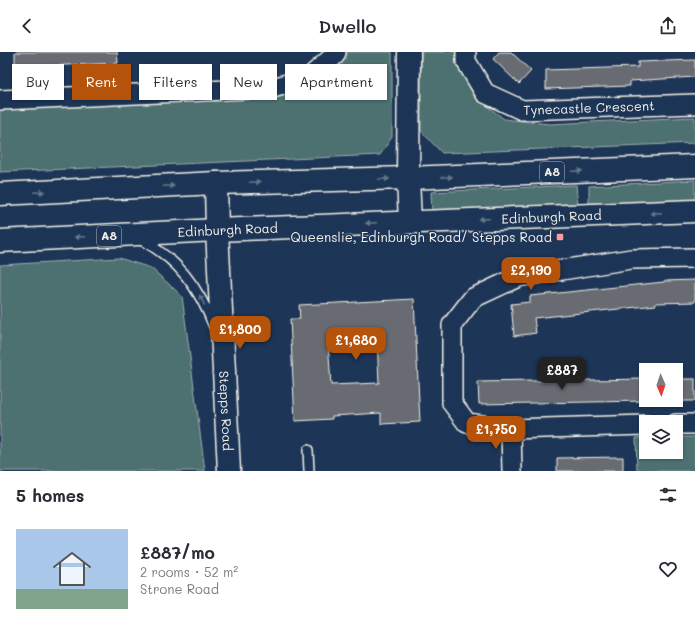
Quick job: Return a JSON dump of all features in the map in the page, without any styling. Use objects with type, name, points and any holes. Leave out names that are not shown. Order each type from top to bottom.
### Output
[{"type":"main road","points":[[410,52],[408,178],[410,222]]},
{"type":"main road","name":"A8","points":[[0,194],[216,183],[408,178],[695,166]]},
{"type":"main road","name":"Stepps Road","points":[[216,183],[229,471]]},
{"type":"main road","name":"Edinburgh Road","points":[[0,241],[217,230],[695,211]]},
{"type":"street","points":[[0,100],[273,88],[310,77],[335,55],[336,52]]},
{"type":"street","name":"Tynecastle Crescent","points":[[466,52],[466,61],[485,93],[522,110],[695,104]]},
{"type":"street","points":[[639,425],[511,429],[467,423],[452,403],[452,325],[473,298],[518,277],[631,259],[695,258]]},
{"type":"street","points":[[683,424],[695,424]]},
{"type":"street","points":[[511,429],[512,471]]},
{"type":"lane","points":[[130,234],[170,258],[188,278],[201,297],[223,349]]},
{"type":"lane","points":[[308,450],[309,471]]},
{"type":"green space","points":[[346,52],[392,52],[392,137],[380,155],[0,172],[0,108],[220,99],[277,100],[277,96],[285,94],[285,100],[387,100],[387,64],[338,64],[345,57]]},
{"type":"green space","points":[[421,52],[461,52],[461,68],[474,96],[504,119],[549,124],[695,117],[695,143],[442,153],[421,131]]},
{"type":"green space","points":[[695,180],[695,201],[589,205],[589,186]]},
{"type":"green space","points":[[576,185],[578,206],[432,214],[431,192]]},
{"type":"green space","points":[[119,258],[151,268],[182,296],[205,471],[0,471],[0,265]]},
{"type":"green space","points":[[683,437],[695,437],[695,471],[637,471],[636,438],[639,438],[639,459],[683,459]]},
{"type":"building","points":[[15,52],[117,52],[118,63],[64,65],[15,64]]},
{"type":"building","points":[[499,52],[511,52],[531,71],[519,84],[493,59]]},
{"type":"building","points":[[695,60],[695,77],[630,81],[630,86],[546,89],[546,70],[638,67],[638,62]]},
{"type":"building","points":[[695,280],[695,302],[656,303],[656,305],[534,318],[536,333],[514,336],[511,304],[530,302],[530,296],[664,281]]},
{"type":"building","points":[[414,299],[420,422],[381,424],[381,413],[332,416],[332,419],[295,421],[290,319],[300,319],[299,305]],"holes":[[[377,338],[379,383],[331,385],[328,341]]]},
{"type":"building","points":[[639,379],[639,401],[479,404],[478,382]]},
{"type":"building","points":[[683,379],[695,379],[695,401],[683,401]]},
{"type":"building","points":[[623,457],[623,471],[557,471],[557,458]]},
{"type":"place","name":"Queenslie, Edinburgh Road/ Stepps Road","points":[[560,237]]}]
